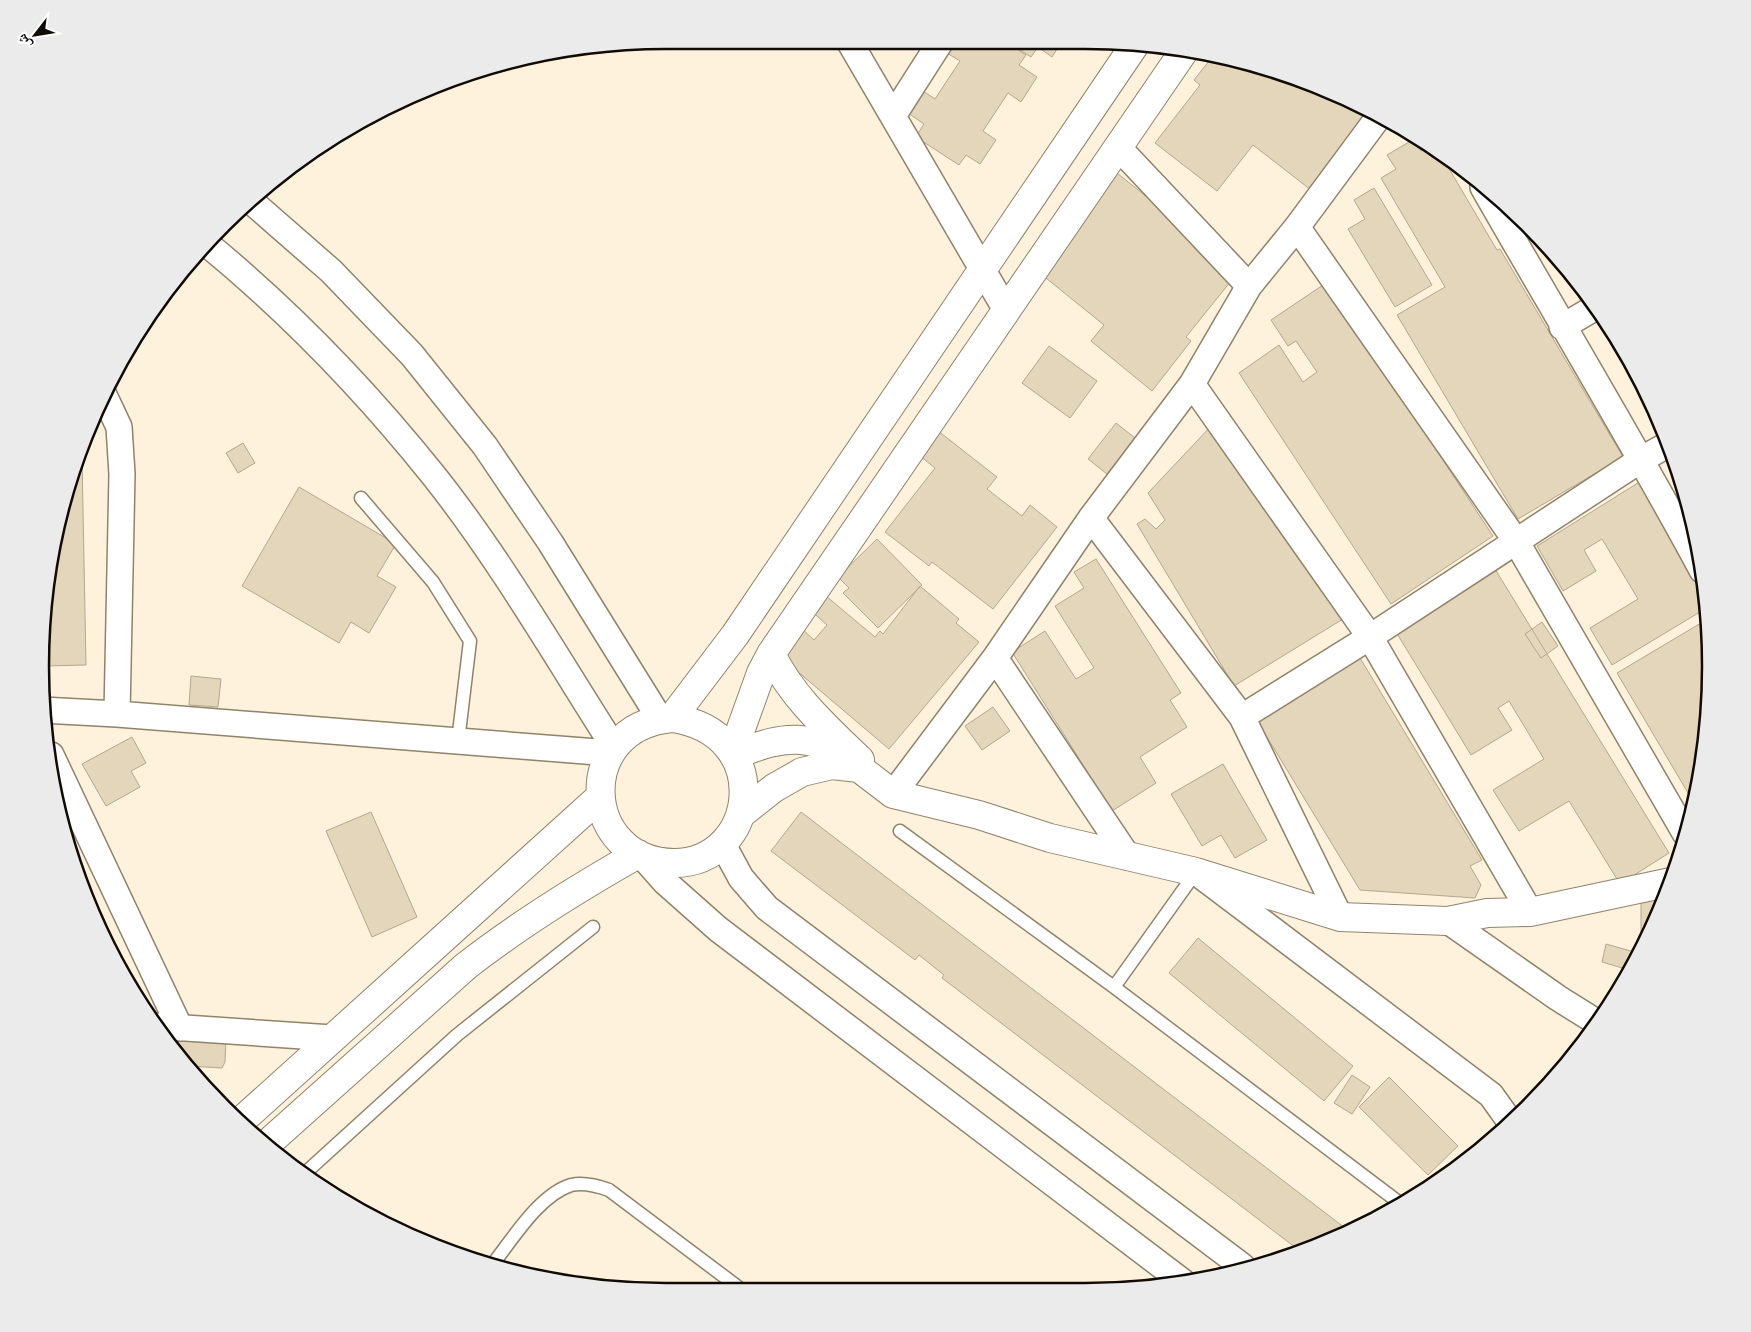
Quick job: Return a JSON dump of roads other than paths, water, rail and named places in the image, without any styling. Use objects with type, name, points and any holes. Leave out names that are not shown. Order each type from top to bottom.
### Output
[{"type":"main road","points":[[666,718],[735,634],[1131,51]]},
{"type":"main road","points":[[734,753],[761,673],[771,654],[1180,57]]},
{"type":"main road","points":[[771,654],[789,687],[801,702],[860,764],[893,794],[979,815],[1050,838],[1196,872],[1340,917],[1448,921],[1487,913],[1530,912],[1662,884]]},
{"type":"main road","points":[[666,718],[690,720],[706,727],[721,738],[734,753],[742,774],[744,794],[740,814],[733,830],[722,843],[708,853],[684,861],[658,861],[640,855],[624,844],[612,830],[604,814],[600,796],[602,774],[612,750],[626,734],[643,724],[666,718]]},
{"type":"main road","points":[[734,753],[771,742],[801,739],[816,742],[860,764]]},
{"type":"main road","points":[[740,814],[774,788],[802,772],[832,765],[860,764]]},
{"type":"main road","points":[[246,1117],[600,796]]},
{"type":"main road","points":[[271,1140],[466,966],[501,939],[572,892],[640,855]]},
{"type":"street","points":[[854,49],[1006,310]]},
{"type":"street","points":[[893,116],[936,49]]},
{"type":"street","points":[[893,794],[995,658],[1092,518],[1192,384],[1249,286],[1297,227],[1375,121]]},
{"type":"street","points":[[1118,147],[1249,286]]},
{"type":"street","points":[[1492,202],[1562,327],[1642,460],[1691,549]]},
{"type":"street","points":[[256,205],[331,271],[412,355],[485,446],[666,718]]},
{"type":"street","points":[[1297,227],[1516,541],[1681,827]]},
{"type":"street","points":[[212,248],[290,316],[366,394],[435,477],[498,566],[612,750]]},
{"type":"street","points":[[1562,327],[1590,311]]},
{"type":"street","points":[[1192,384],[1370,637],[1530,912]]},
{"type":"street","points":[[108,402],[119,427],[122,474],[117,714]]},
{"type":"street","points":[[1242,717],[1370,637],[1662,448]]},
{"type":"street","points":[[1092,518],[1242,717],[1340,917]]},
{"type":"street","points":[[995,658],[1128,857]]},
{"type":"street","points":[[50,710],[458,741],[612,750]]},
{"type":"street","points":[[59,773],[168,1027],[332,1038]]},
{"type":"street","points":[[722,843],[741,878],[767,908],[1239,1263]]},
{"type":"street","points":[[640,855],[691,906],[718,929],[1175,1276]]},
{"type":"street","points":[[1196,872],[1491,1095],[1507,1116]]},
{"type":"street","points":[[1448,921],[1558,998],[1592,1018]]},
{"type":"lane","points":[[361,498],[433,582],[470,640],[458,741]]},
{"type":"lane","points":[[900,831],[1114,987],[1396,1200]]},
{"type":"lane","points":[[1114,987],[1196,872]]},
{"type":"lane","points":[[309,1169],[457,1035],[593,927]]},
{"type":"lane","points":[[497,1259],[551,1194],[572,1185],[594,1185],[610,1190],[733,1283]]}]
